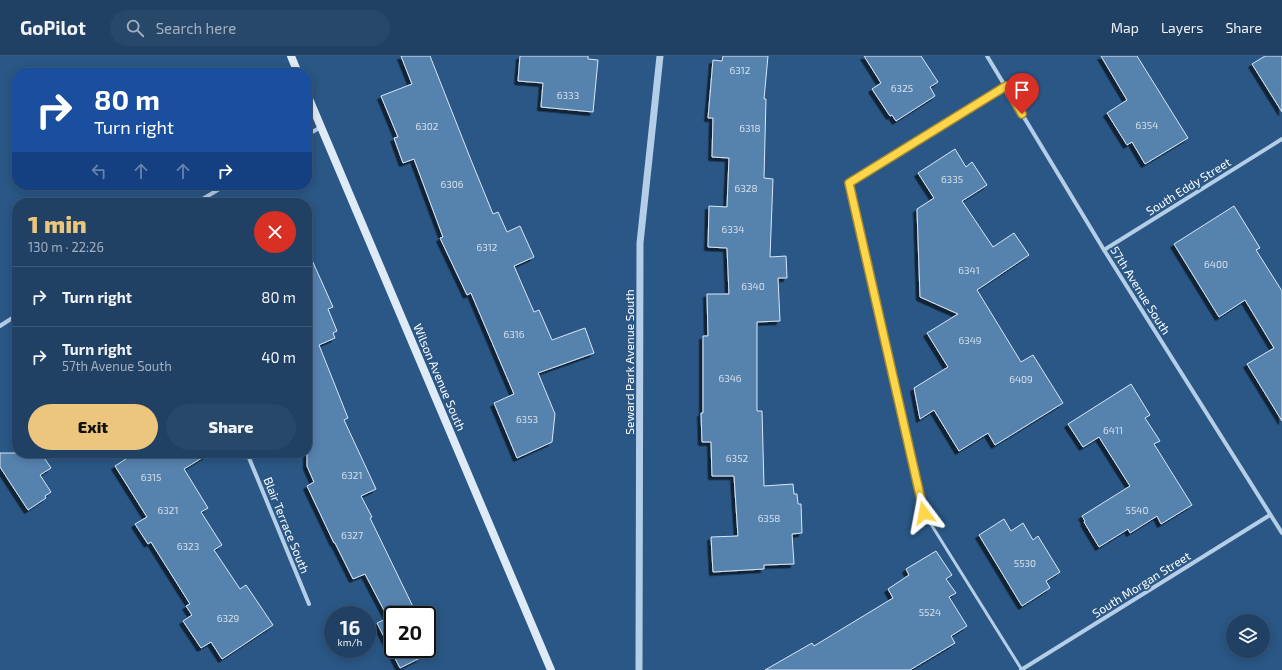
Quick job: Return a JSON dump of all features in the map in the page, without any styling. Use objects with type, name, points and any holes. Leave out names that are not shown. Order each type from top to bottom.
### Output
[{"type":"main road","points":[[291,56],[296,68]]},
{"type":"main road","name":"Wilson Avenue South","points":[[312,106],[551,670]]},
{"type":"street","name":"Seward Park Avenue South","points":[[639,670],[640,243],[660,56]]},
{"type":"street","name":"57th Avenue South","points":[[987,56],[1104,250],[1282,533]]},
{"type":"street","points":[[312,132],[321,127]]},
{"type":"street","name":"South Eddy Street","points":[[1104,250],[1282,139]]},
{"type":"street","points":[[204,198],[218,190]]},
{"type":"street","points":[[0,326],[12,318]]},
{"type":"street","name":"Blair Terrace South","points":[[249,458],[309,604]]},
{"type":"street","name":"South Morgan Street","points":[[1022,670],[1270,515]]},
{"type":"lane","points":[[1006,86],[849,183],[924,513],[1022,670]]},
{"type":"building","points":[[401,56],[430,56],[493,214],[498,212],[507,232],[520,226],[534,257],[514,266],[534,312],[539,310],[552,340],[585,328],[594,353],[538,373],[555,414],[552,442],[517,458],[494,403],[514,394],[471,293],[467,295],[440,238],[443,237],[414,159],[403,163],[394,138],[398,137],[381,96],[412,84]]},
{"type":"building","points":[[520,56],[588,56],[588,59],[598,60],[593,112],[541,107],[543,83],[518,81]]},
{"type":"building","points":[[723,56],[768,56],[764,99],[766,99],[764,178],[773,179],[770,257],[786,256],[787,278],[778,278],[780,321],[757,322],[757,411],[762,411],[764,486],[793,484],[794,494],[797,494],[798,504],[801,504],[802,533],[792,534],[794,564],[764,565],[764,569],[713,572],[711,537],[738,536],[734,476],[712,476],[711,442],[702,442],[701,413],[703,413],[703,336],[708,336],[707,294],[729,294],[727,248],[708,247],[709,206],[727,207],[729,158],[712,157],[713,118],[708,118],[713,60],[722,61]]},
{"type":"building","points":[[864,56],[921,56],[938,82],[930,87],[935,96],[896,121],[892,115],[890,116],[872,89],[881,83]]},
{"type":"building","points":[[1101,56],[1137,56],[1188,138],[1145,164],[1132,142],[1127,145],[1107,113],[1127,100]]},
{"type":"building","points":[[1265,56],[1282,56],[1282,112],[1252,64]]},
{"type":"building","points":[[955,149],[966,167],[972,162],[987,185],[962,201],[993,247],[1014,233],[1029,255],[977,290],[1021,362],[1033,355],[1063,403],[995,445],[988,433],[959,451],[934,410],[920,419],[914,388],[948,367],[927,333],[958,314],[920,297],[917,209],[934,198],[918,173]]},
{"type":"building","points":[[1234,206],[1260,248],[1256,250],[1282,291],[1282,421],[1247,364],[1274,348],[1245,300],[1219,317],[1174,244]]},
{"type":"building","points":[[312,260],[333,307],[328,309],[337,331],[333,333],[335,338],[319,345],[348,418],[344,420],[376,489],[361,496],[372,517],[370,518],[413,606],[384,606],[384,610],[365,574],[353,579],[307,486],[314,482],[307,466],[307,458],[312,458]]},
{"type":"building","points":[[1131,384],[1150,415],[1145,418],[1160,441],[1154,444],[1192,505],[1161,524],[1157,516],[1130,533],[1128,529],[1099,547],[1082,516],[1130,486],[1099,437],[1083,447],[1068,424]]},
{"type":"building","points":[[0,453],[12,453],[12,458],[44,458],[51,468],[40,475],[51,492],[45,496],[46,498],[28,510],[0,467]]},
{"type":"building","points":[[127,458],[202,458],[184,469],[208,508],[201,512],[222,545],[214,550],[240,589],[246,585],[273,625],[222,659],[211,642],[201,648],[183,621],[192,615],[186,606],[190,604],[151,542],[148,544],[135,524],[147,517],[115,466]]},
{"type":"building","points":[[1004,519],[1011,531],[1023,523],[1033,540],[1038,536],[1060,572],[1046,581],[1050,588],[1022,606],[979,535]]},
{"type":"building","points":[[936,551],[952,575],[946,579],[956,593],[949,597],[967,626],[951,636],[955,643],[910,670],[765,670],[812,643],[814,646],[893,598],[888,589],[909,575],[906,569]]},
{"type":"building","points":[[384,620],[384,637],[377,623]]},
{"type":"building","points":[[395,658],[420,658],[400,668]]},
{"type":"route","points":[[924,513],[849,183],[1006,86],[1022,114]]}]
